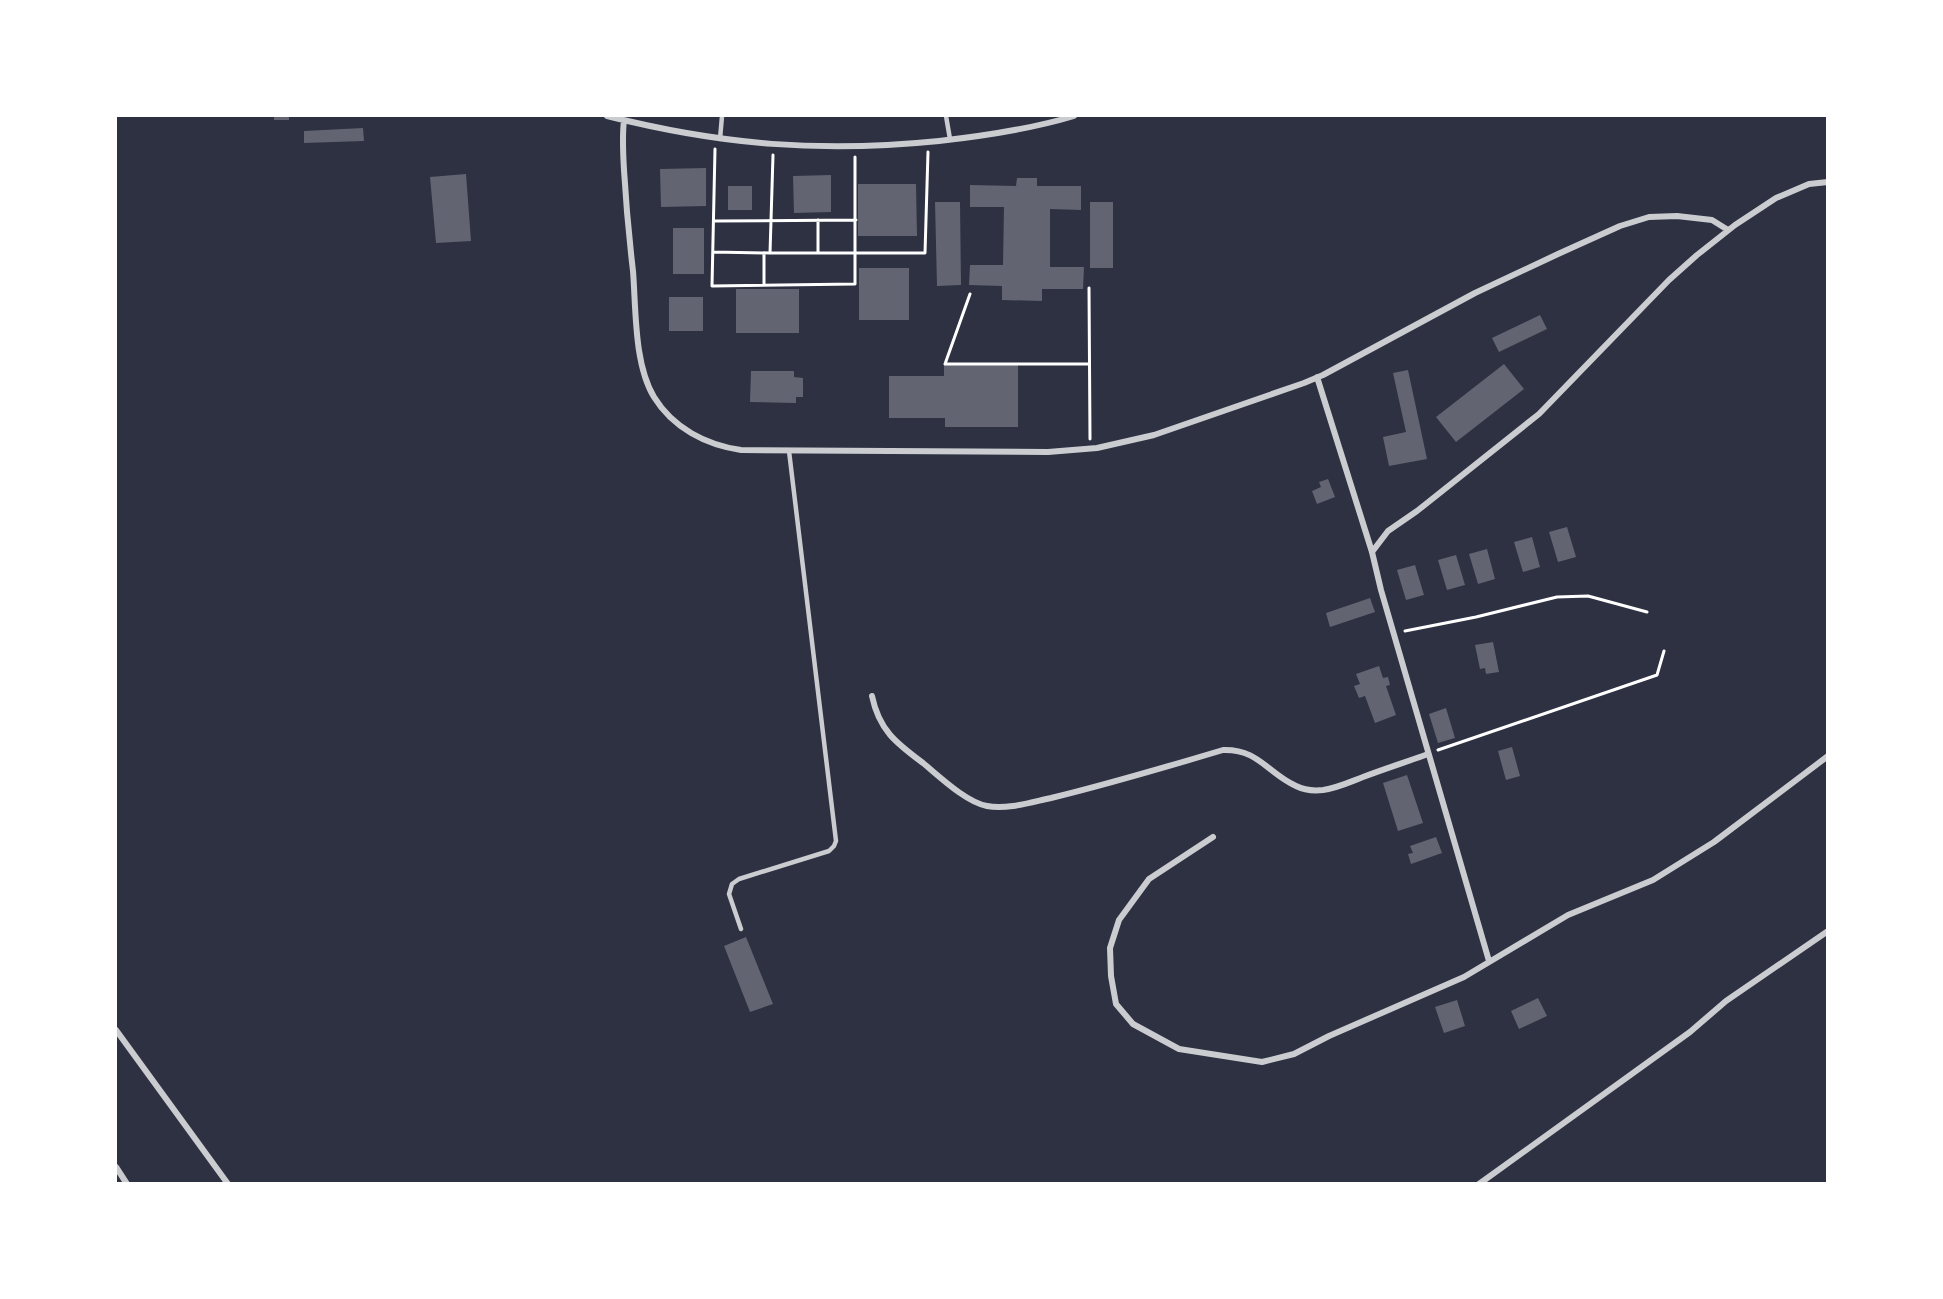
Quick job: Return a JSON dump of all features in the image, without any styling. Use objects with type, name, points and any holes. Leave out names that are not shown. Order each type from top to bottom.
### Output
[{"type":"street","points":[[607,116],[718,139],[805,147],[950,140],[1017,129],[1074,116]]},
{"type":"street","points":[[624,120],[622,132],[626,204],[639,346],[647,381],[654,397],[672,419],[709,443],[741,450],[1048,452],[1119,444],[1154,435],[1317,377],[1475,293],[1620,226],[1649,217],[1677,216],[1712,220],[1728,230]]},
{"type":"street","points":[[1372,552],[1388,531],[1522,430],[1669,279],[1728,230],[1794,188],[1827,183]]},
{"type":"street","points":[[1317,377],[1372,552],[1489,961]]},
{"type":"street","points":[[872,696],[881,724],[903,749],[964,795],[991,807],[1021,804],[1094,788],[1223,750],[1240,751],[1259,759],[1294,786],[1312,790],[1339,786],[1428,754]]},
{"type":"street","points":[[1213,837],[1149,879],[1119,920],[1110,948],[1111,976],[1116,1004],[1133,1024],[1179,1049],[1262,1062],[1294,1054],[1329,1036],[1464,977],[1568,915],[1634,889],[1678,865],[1730,830],[1827,756]]},
{"type":"street","points":[[1479,1184],[1690,1032],[1726,1001],[1827,931]]},
{"type":"street","points":[[116,1029],[228,1184]]},
{"type":"street","points":[[116,1167],[128,1184]]},
{"type":"lane","points":[[718,139],[723,116]]},
{"type":"lane","points":[[946,116],[950,140]]},
{"type":"lane","points":[[741,929],[729,894],[732,885],[739,879],[829,851],[836,841],[789,451]]},
{"type":"path","points":[[718,139],[712,286],[855,284],[855,146]]},
{"type":"path","points":[[713,252],[926,253],[928,142]]},
{"type":"path","points":[[770,253],[773,145]]},
{"type":"path","points":[[818,220],[818,253]]},
{"type":"path","points":[[714,221],[856,220]]},
{"type":"path","points":[[764,253],[764,285]]},
{"type":"path","points":[[1089,288],[1090,449]]},
{"type":"path","points":[[970,294],[945,364],[1089,364]]},
{"type":"path","points":[[1394,633],[1476,617],[1557,597],[1588,596],[1647,612]]},
{"type":"path","points":[[1428,754],[1657,675],[1664,651]]},
{"type":"building","points":[[274,116],[289,116],[289,120],[274,120]]},
{"type":"building","points":[[363,128],[364,141],[304,143],[304,131]]},
{"type":"building","points":[[706,168],[706,206],[661,207],[660,169]]},
{"type":"building","points":[[466,174],[471,241],[436,243],[430,177]]},
{"type":"building","points":[[831,175],[831,212],[794,213],[793,176]]},
{"type":"building","points":[[1017,178],[1037,178],[1037,186],[1081,186],[1081,210],[1050,209],[1050,267],[1084,267],[1083,289],[1042,289],[1042,301],[1002,300],[1002,286],[969,285],[970,265],[1003,265],[1004,207],[970,207],[970,185],[1016,186]]},
{"type":"building","points":[[858,184],[916,184],[917,236],[858,236]]},
{"type":"building","points":[[728,186],[752,186],[752,210],[728,210]]},
{"type":"building","points":[[935,202],[960,202],[961,285],[937,286]]},
{"type":"building","points":[[1090,202],[1113,202],[1113,268],[1090,268]]},
{"type":"building","points":[[673,228],[704,228],[704,274],[673,274]]},
{"type":"building","points":[[859,268],[909,268],[909,320],[859,320]]},
{"type":"building","points":[[736,289],[799,289],[799,333],[736,333]]},
{"type":"building","points":[[669,297],[703,297],[703,331],[669,331]]},
{"type":"building","points":[[1540,315],[1547,329],[1499,352],[1492,338]]},
{"type":"building","points":[[1504,364],[1524,389],[1456,442],[1436,417]]},
{"type":"building","points":[[944,365],[1018,365],[1018,427],[945,427],[945,418],[889,418],[889,376],[944,376]]},
{"type":"building","points":[[1408,370],[1427,459],[1389,466],[1383,437],[1406,432],[1393,373]]},
{"type":"building","points":[[751,371],[794,371],[794,377],[803,378],[803,397],[796,397],[796,403],[750,402]]},
{"type":"building","points":[[1328,479],[1335,497],[1317,504],[1312,491],[1321,487],[1319,482]]},
{"type":"building","points":[[1567,527],[1576,557],[1558,562],[1549,532]]},
{"type":"building","points":[[1532,537],[1540,567],[1523,572],[1514,542]]},
{"type":"building","points":[[1487,549],[1495,579],[1478,584],[1469,554]]},
{"type":"building","points":[[1456,555],[1465,585],[1447,590],[1438,560]]},
{"type":"building","points":[[1415,565],[1424,595],[1406,600],[1397,570]]},
{"type":"building","points":[[1370,598],[1375,612],[1330,627],[1326,613]]},
{"type":"building","points":[[1493,642],[1499,672],[1486,674],[1485,668],[1480,669],[1475,645]]},
{"type":"building","points":[[1379,666],[1383,678],[1388,677],[1390,685],[1386,686],[1396,715],[1375,723],[1365,696],[1359,698],[1354,686],[1360,684],[1356,674]]},
{"type":"building","points":[[1446,708],[1455,738],[1438,743],[1429,714]]},
{"type":"building","points":[[1512,747],[1520,776],[1506,780],[1498,751]]},
{"type":"building","points":[[1407,775],[1423,823],[1398,831],[1383,783]]},
{"type":"building","points":[[1436,837],[1442,853],[1411,864],[1408,854],[1413,853],[1410,846]]},
{"type":"building","points":[[746,937],[773,1004],[750,1012],[724,946]]},
{"type":"building","points":[[1538,998],[1547,1016],[1519,1029],[1511,1011]]},
{"type":"building","points":[[1457,1000],[1465,1026],[1444,1033],[1435,1007]]}]
